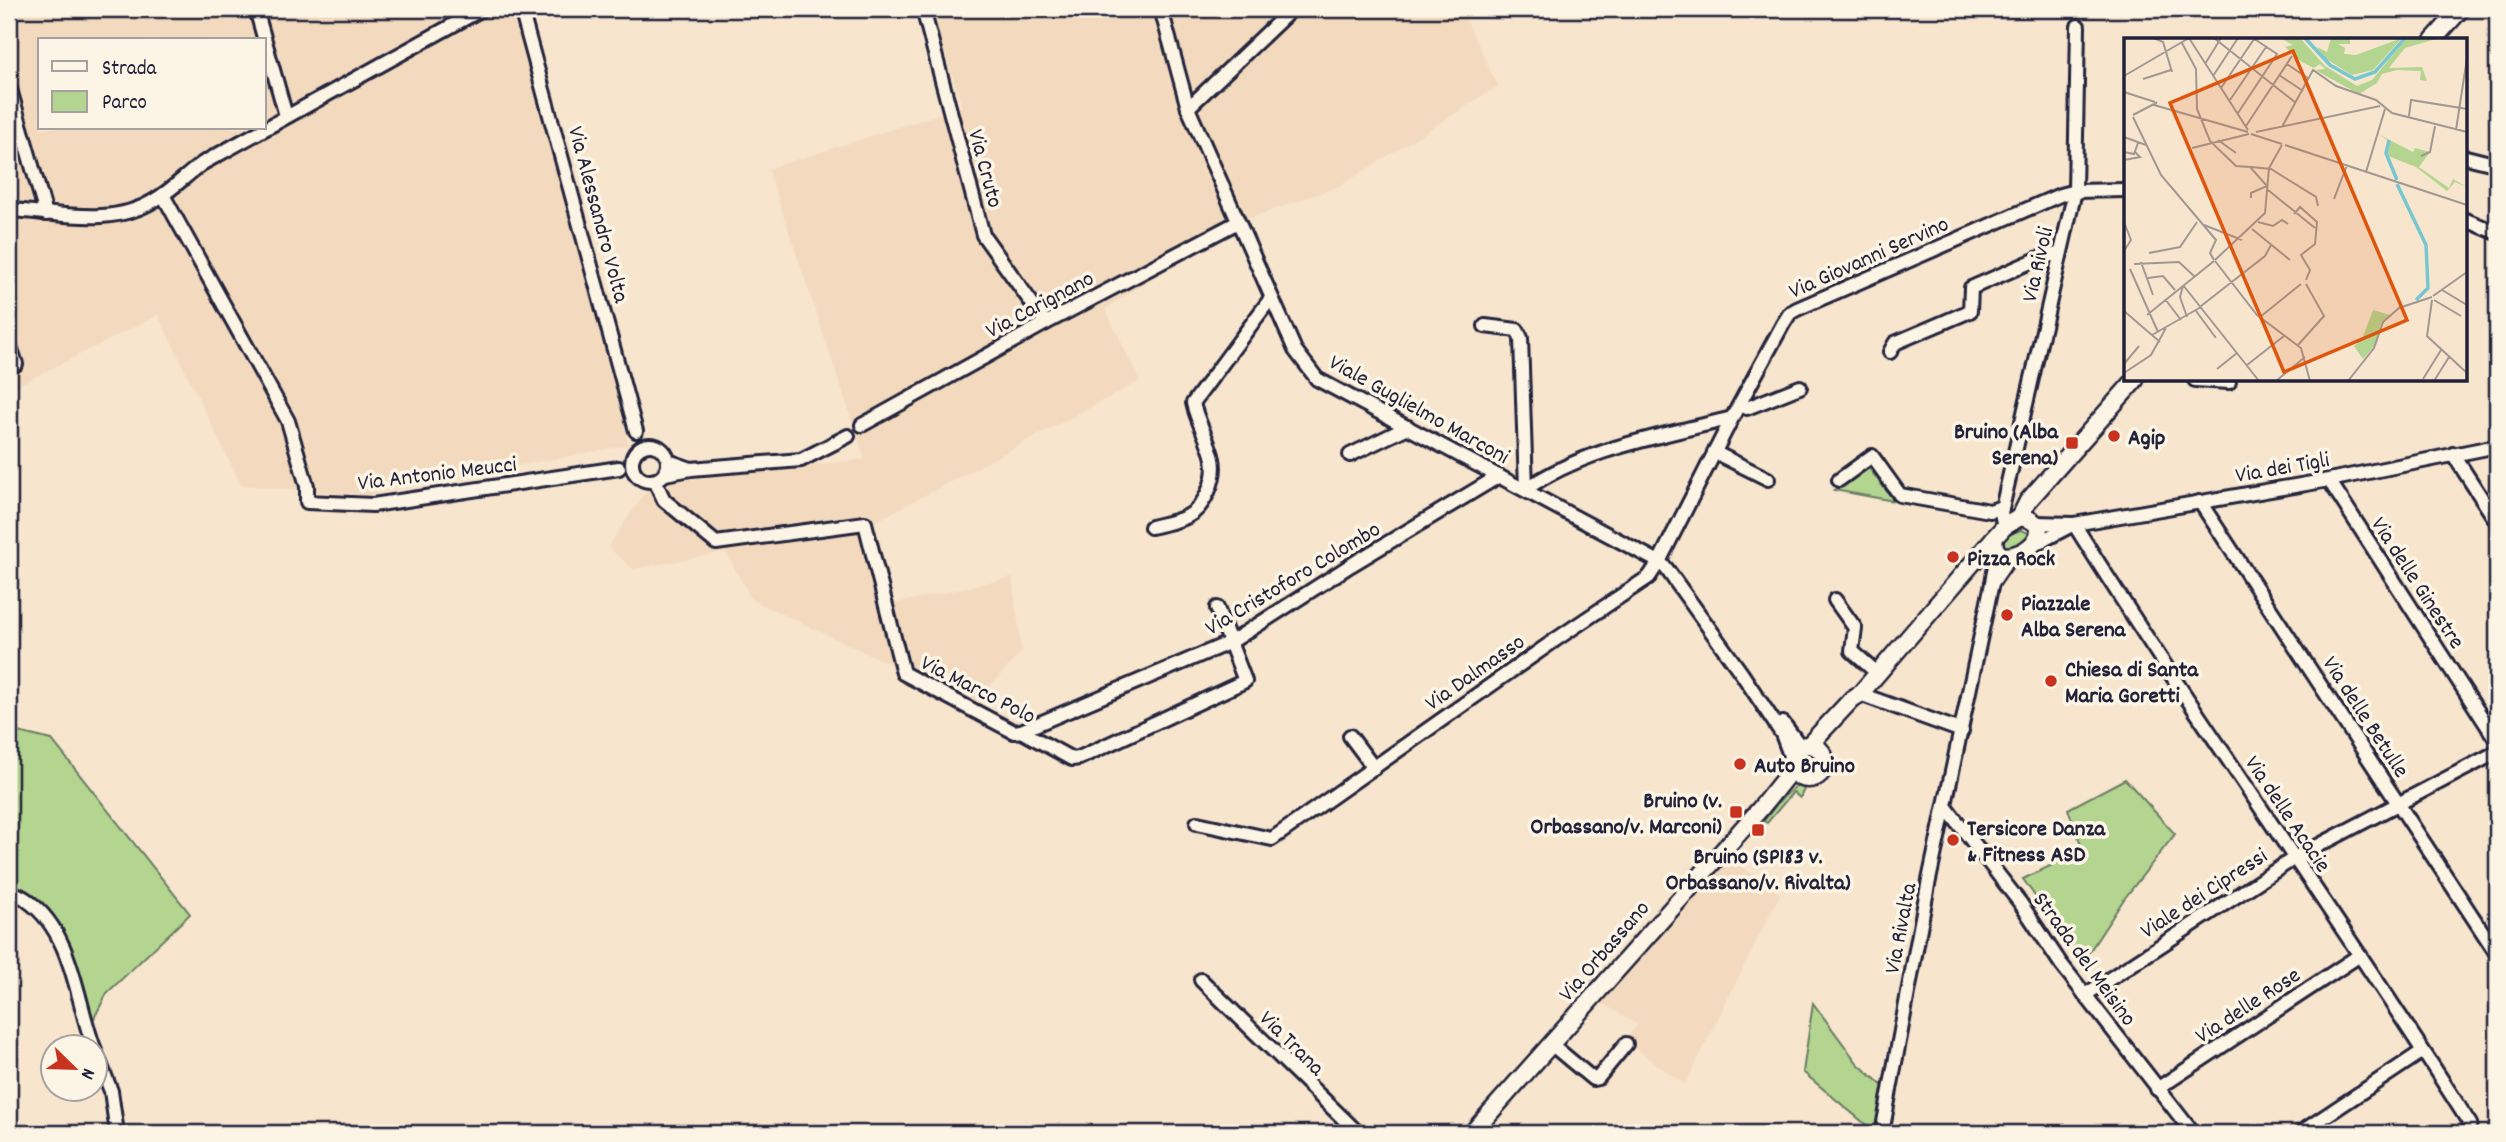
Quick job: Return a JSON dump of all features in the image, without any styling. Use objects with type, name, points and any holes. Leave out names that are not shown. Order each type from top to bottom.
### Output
[{"type":"main road","points":[[2435,38],[2461,9]]},
{"type":"main road","points":[[2034,545],[2038,534],[2029,520],[2039,490],[2133,382]]},
{"type":"main road","name":"Via Orbassano","points":[[1472,1133],[1803,758],[1826,742],[1857,702],[1860,694],[1970,564],[2029,520]]},
{"type":"main road","name":"Via Orbassano","points":[[2001,543],[2021,554],[2034,545]]},
{"type":"street","points":[[256,9],[264,38]]},
{"type":"street","points":[[266,128],[482,9]]},
{"type":"street","name":"Via Alessandro Volta","points":[[521,9],[636,431],[635,460]]},
{"type":"street","name":"Via Cruto","points":[[923,9],[983,235],[1046,323]]},
{"type":"street","name":"Viale Guglielmo Marconi","points":[[1161,9],[1188,108],[1295,350],[1317,379],[1659,562],[1803,758]]},
{"type":"street","points":[[1188,108],[1292,9]]},
{"type":"street","name":"Via Rivoli","points":[[2001,543],[2002,507],[2074,191],[2078,26]]},
{"type":"street","points":[[266,45],[286,117]]},
{"type":"street","points":[[9,86],[46,214]]},
{"type":"street","points":[[9,210],[80,218],[145,206],[203,163],[263,130]]},
{"type":"street","points":[[2468,157],[2494,163]]},
{"type":"street","name":"Via Giovanni Servino","points":[[1732,418],[1790,313],[2060,195],[2074,191],[2124,190]]},
{"type":"street","name":"Via Antonio Meucci","points":[[163,195],[288,421],[307,486],[307,502],[373,505],[619,468],[635,460]]},
{"type":"street","points":[[2468,221],[2497,233]]},
{"type":"street","name":"Via Carignano","points":[[862,425],[1046,323],[1238,222]]},
{"type":"street","points":[[1890,352],[1895,343],[1970,311],[1971,288],[2044,256],[2059,254]]},
{"type":"street","points":[[1151,527],[1189,516],[1199,507],[1208,491],[1214,473],[1213,458],[1193,403],[1272,298]]},
{"type":"street","points":[[1485,326],[1517,330],[1521,338],[1525,489]]},
{"type":"street","points":[[9,343],[16,364]]},
{"type":"street","points":[[1740,405],[1746,408],[1800,387]]},
{"type":"street","points":[[1525,489],[1548,474],[1603,452],[1732,418]]},
{"type":"street","name":"Via Dalmasso","points":[[1197,824],[1272,839],[1649,577],[1732,418]]},
{"type":"street","points":[[1350,455],[1408,427]]},
{"type":"street","points":[[636,431],[663,450],[663,472]]},
{"type":"street","points":[[653,445],[647,445],[635,460],[645,480],[663,472],[801,460],[848,436]]},
{"type":"street","name":"Via dei Tigli","points":[[2029,520],[2074,524],[2329,480],[2497,446]]},
{"type":"street","points":[[1714,452],[1768,479]]},
{"type":"street","points":[[2453,454],[2497,522]]},
{"type":"street","points":[[1839,480],[1872,456],[1900,495],[1990,511],[2002,507],[2029,520]]},
{"type":"street","name":"Via Marco Polo","points":[[663,472],[664,500],[716,543],[865,523],[903,673],[1072,760],[1245,681],[1217,608]]},
{"type":"street","name":"Via Cristoforo Colombo","points":[[1021,732],[1231,642],[1351,565],[1499,476]]},
{"type":"street","name":"Via delle Ginestre","points":[[2329,480],[2497,741]]},
{"type":"street","name":"Via delle Betulle","points":[[2200,502],[2497,954]]},
{"type":"street","name":"Via dei Tigli","points":[[2034,545],[2074,524]]},
{"type":"street","name":"Via delle Acacie","points":[[2074,524],[2470,1124]]},
{"type":"street","name":"Via Rivalta","points":[[1882,1133],[1928,885],[2001,543]]},
{"type":"street","points":[[1835,600],[1855,628],[1852,651],[1877,673]]},
{"type":"street","points":[[1860,694],[1962,731]]},
{"type":"street","points":[[1350,736],[1374,768]]},
{"type":"street","name":"Viale dei Cipressi","points":[[2085,995],[2293,859],[2497,752]]},
{"type":"street","name":"Strada del Meisino","points":[[1945,806],[1983,853],[2085,995],[2193,1133]]},
{"type":"street","points":[[9,891],[28,900],[48,920],[62,944],[90,1034]]},
{"type":"street","name":"Via delle Rose","points":[[2157,1089],[2360,955]]},
{"type":"street","name":"Via Trana","points":[[1201,980],[1357,1133]]},
{"type":"street","points":[[1551,1044],[1593,1079],[1598,1078],[1626,1044]]},
{"type":"street","points":[[2301,1133],[2423,1051]]},
{"type":"street","points":[[108,1083],[117,1133]]},
{"type":"shaded area","points":[[9,9],[521,9],[622,405],[628,445],[364,495],[241,485],[158,315],[9,390]]},
{"type":"shaded area","points":[[931,9],[1461,9],[1498,86],[1340,186],[1238,222],[1105,309],[1140,381],[867,526],[893,604],[1012,577],[1022,652],[974,703],[752,600],[726,552],[634,569],[608,547],[651,484],[865,459],[768,169],[962,107]]},
{"type":"shaded area","points":[[1727,856],[1780,894],[1685,1085],[1624,1040],[1638,1025],[1600,1002]]},
{"type":"green space","points":[[1868,467],[1894,501],[1834,490]]},
{"type":"green space","points":[[2021,530],[2029,533],[2022,543],[2003,548],[2001,542],[2010,534]]},
{"type":"green space","points":[[9,730],[52,740],[190,914],[107,993],[91,1024],[63,931],[38,900],[9,886]]},
{"type":"green space","points":[[2125,779],[2175,834],[2124,899],[2082,963],[2023,879],[2083,850],[2068,809]]},
{"type":"green space","points":[[1801,783],[1805,787],[1800,798],[1793,792],[1767,823],[1764,821],[1785,795]]},
{"type":"green space","points":[[1813,1003],[1858,1064],[1884,1087],[1876,1133],[1803,1072]]},
{"type":"place","name":"Agip","points":[[2114,436]]},
{"type":"place","name":"Bruino (Alba Serena)","points":[[2072,443]]},
{"type":"place","name":"Pizza Rock","points":[[1953,557]]},
{"type":"place","name":"Piazzale Alba Serena","points":[[2007,615]]},
{"type":"place","name":"Chiesa di Santa Maria Goretti","points":[[2051,681]]},
{"type":"place","name":"Auto Bruino","points":[[1740,764]]},
{"type":"place","name":"Bruino (v. Orbassano/v. Marconi)","points":[[1736,812]]},
{"type":"place","name":"Bruino (SP183 v. Orbassano/v. Rivalta)","points":[[1758,830]]},
{"type":"place","name":"Tersicore Danza & Fitness ASD","points":[[1953,840]]}]
